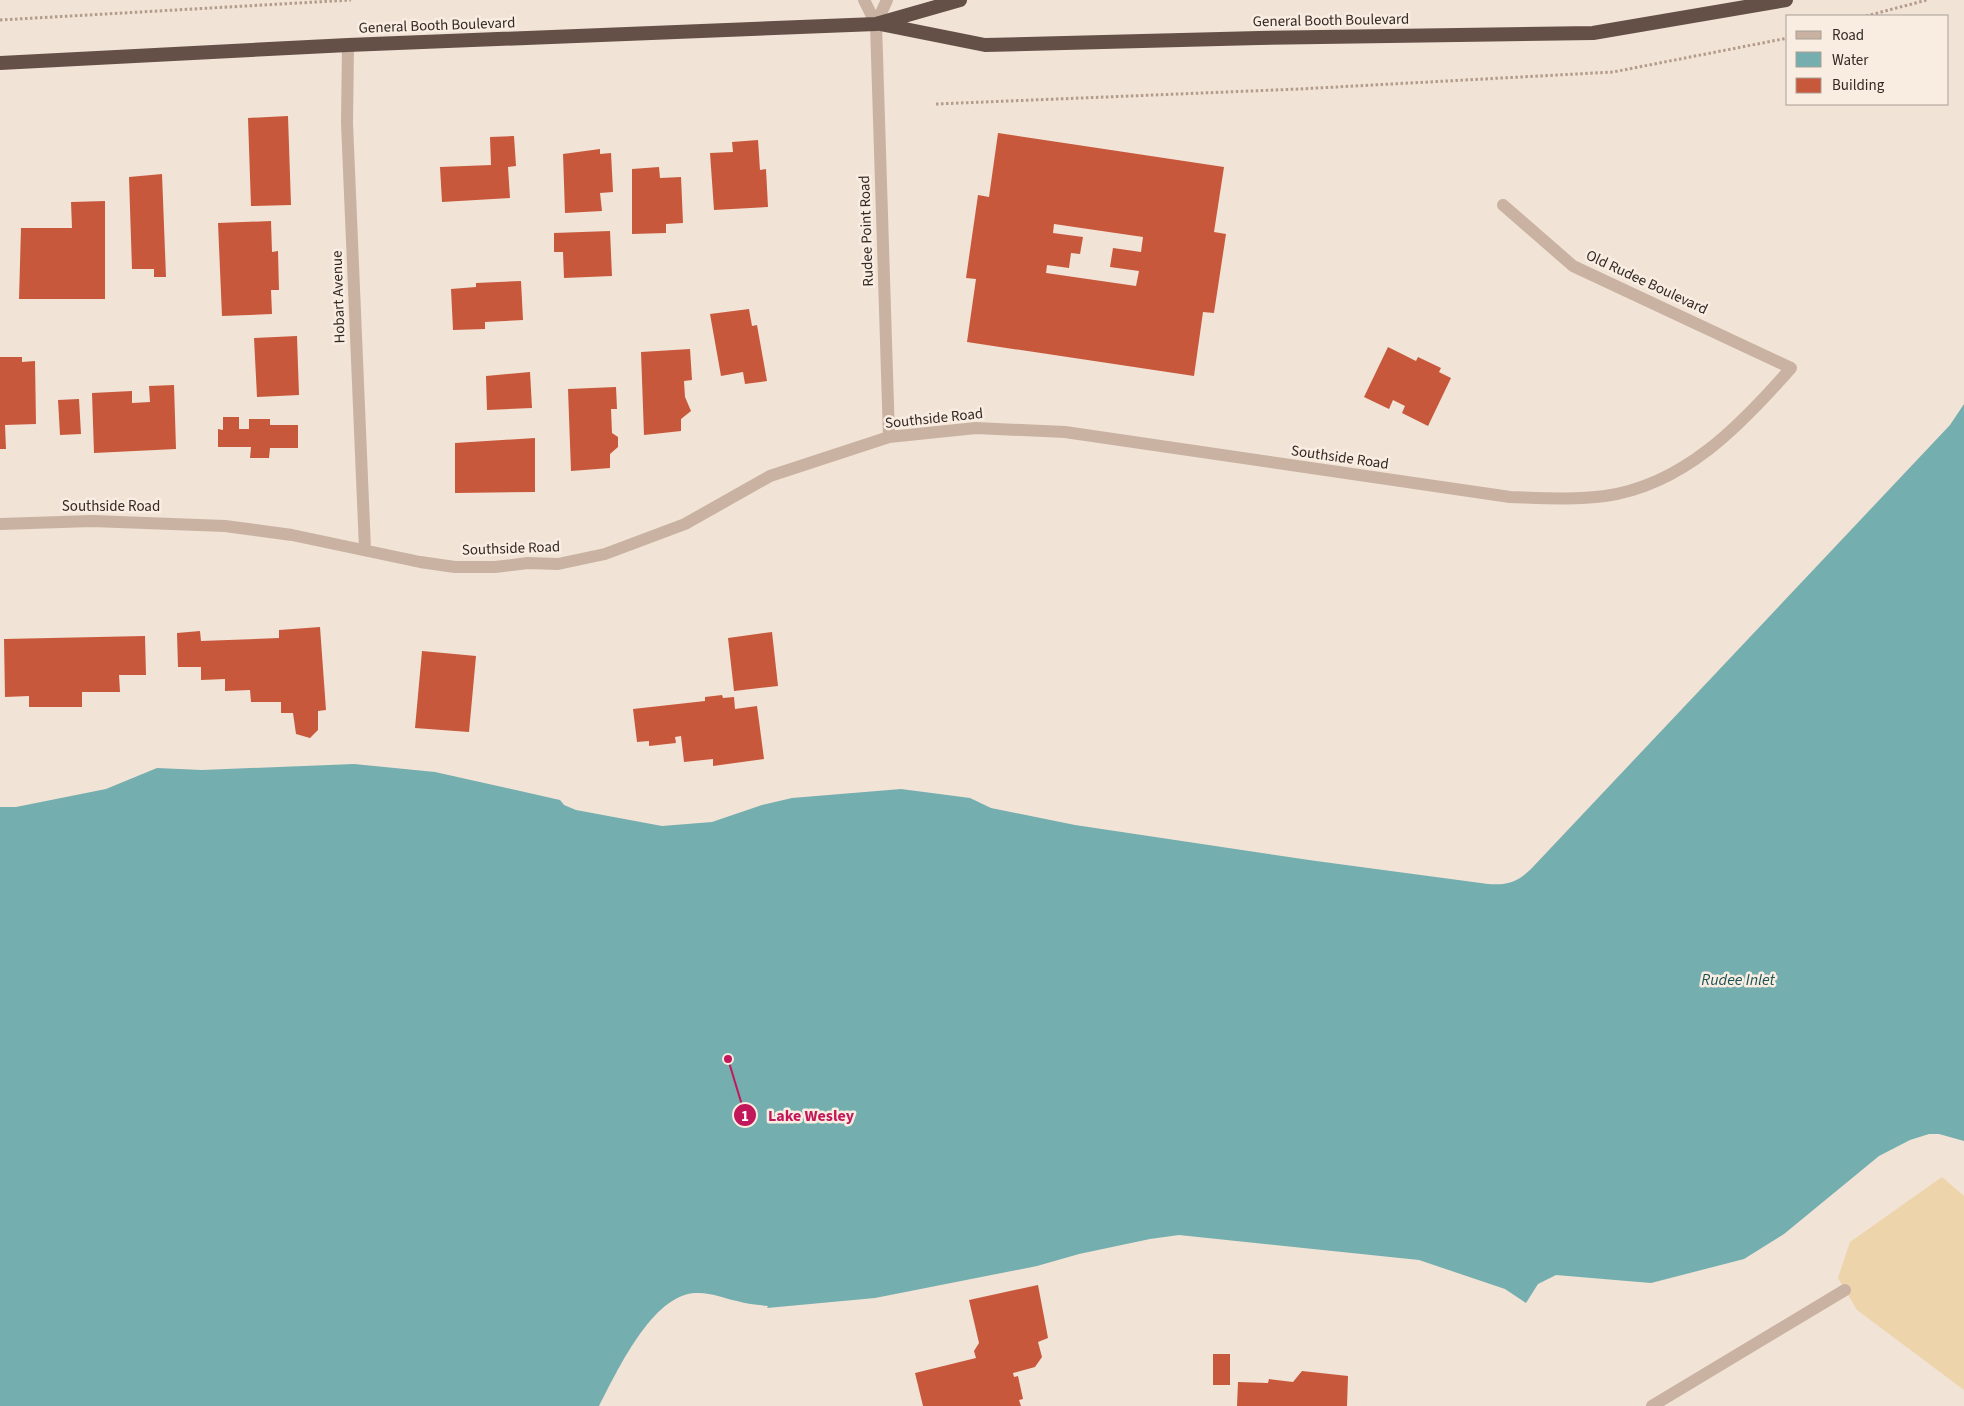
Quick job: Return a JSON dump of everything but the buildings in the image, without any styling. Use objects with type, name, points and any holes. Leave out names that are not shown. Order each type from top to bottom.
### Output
[{"type":"highway","name":"General Booth Boulevard","points":[[876,24],[960,0]]},
{"type":"highway","name":"General Booth Boulevard","points":[[0,63],[348,45],[876,24],[985,45],[1259,38],[1593,33],[1786,0]]},
{"type":"street","points":[[864,0],[876,24]]},
{"type":"street","points":[[876,24],[887,0]]},
{"type":"street","name":"Rudee Point Road","points":[[876,24],[889,438]]},
{"type":"street","name":"Hobart Avenue","points":[[348,45],[347,123],[365,549]]},
{"type":"street","name":"Old Rudee Boulevard","points":[[1503,205],[1574,266],[1791,368]]},
{"type":"street","name":"Southside Road","points":[[0,524],[92,521],[225,526],[292,535],[322,543],[365,549],[420,562],[455,567],[495,567],[528,563],[558,564],[605,554],[685,524],[770,476],[889,438],[976,428],[1066,432],[1510,497],[1559,499],[1606,496],[1637,488],[1669,476],[1700,456],[1750,415],[1791,368]]},
{"type":"street","points":[[1652,1406],[1845,1290]]},
{"type":"path","points":[[0,20],[351,0]]},
{"type":"path","points":[[1870,15],[1928,0]]},
{"type":"path","points":[[936,104],[1300,89],[1613,72],[1786,38]]},
{"type":"sand","points":[[1942,1177],[1964,1196],[1964,1390],[1857,1310],[1838,1278],[1850,1242]]},
{"type":"water","name":"Rudee Inlet","points":[[1964,404],[1964,1141],[1939,1134],[1929,1134],[1910,1140],[1879,1156],[1784,1234],[1744,1259],[1651,1283],[1556,1275],[1538,1284],[1526,1303],[1505,1289],[1419,1260],[1179,1235],[1150,1239],[1079,1254],[1037,1266],[875,1298],[767,1308],[768,1306],[745,1303],[706,1293],[696,1293],[680,1297],[665,1306],[638,1337],[599,1406],[0,1406],[0,807],[16,807],[106,789],[157,768],[202,770],[354,764],[435,772],[560,800],[564,805],[576,810],[662,826],[712,822],[762,805],[792,798],[901,789],[970,798],[991,808],[1075,825],[1316,861],[1488,884],[1506,883],[1516,880],[1531,869],[1950,425]]},
{"type":"place","name":"Lake Wesley","points":[[728,1059]]}]
